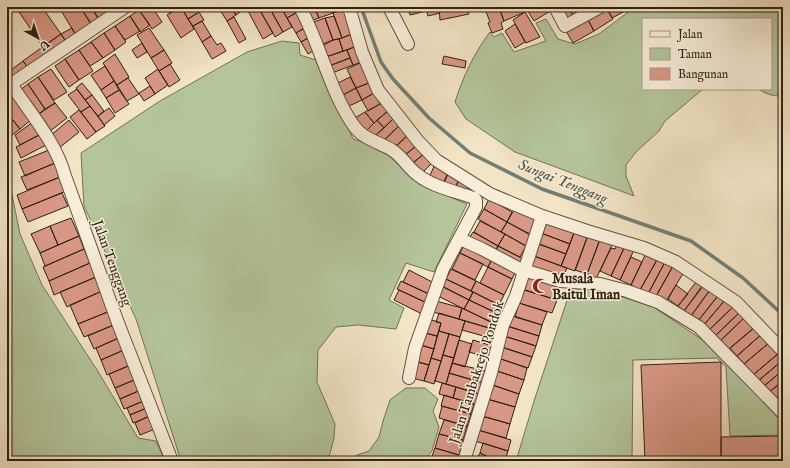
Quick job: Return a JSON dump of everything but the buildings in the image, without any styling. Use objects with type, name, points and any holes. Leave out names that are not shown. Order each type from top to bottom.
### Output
[{"type":"street","points":[[9,85],[126,7]]},
{"type":"street","points":[[300,7],[320,49],[343,107],[360,133],[393,150],[417,175],[429,182],[476,200],[476,207],[443,269],[435,294],[424,319],[415,348],[409,378]]},
{"type":"street","points":[[349,7],[362,52],[378,90],[436,160],[485,191],[542,216],[644,248],[676,262],[736,302],[783,351]]},
{"type":"street","points":[[389,7],[408,44]]},
{"type":"street","points":[[555,7],[565,26],[600,7]]},
{"type":"street","name":"Jalan Tenggang","points":[[9,85],[44,131],[62,164],[103,280],[172,461]]},
{"type":"street","name":"Jalan Tambakrejo Pondok","points":[[464,461],[504,325],[516,296],[542,216]]},
{"type":"street","points":[[460,239],[520,269],[560,281],[600,284],[628,291],[658,302],[699,326],[783,413]]},
{"type":"green space","points":[[635,7],[783,7],[783,94],[780,96],[772,95],[761,90],[772,90],[772,18],[642,18],[642,90],[702,90],[665,121],[659,131],[636,152],[626,165],[626,176],[634,196],[515,152],[466,119],[455,102],[462,83],[479,48],[490,32],[494,37],[502,33],[514,52],[546,41],[536,23],[546,19],[558,39],[575,44],[599,34]]},
{"type":"green space","points":[[282,41],[299,43],[300,55],[319,61],[353,139],[381,148],[419,184],[467,204],[434,272],[406,263],[389,300],[404,308],[396,329],[358,325],[336,327],[318,350],[317,382],[335,424],[334,438],[328,461],[181,461],[136,319],[84,206],[81,153],[160,101],[247,52]]},
{"type":"green space","points":[[11,190],[20,234],[42,285],[97,370],[138,438],[156,441],[165,461],[16,461],[7,450],[7,193]]},
{"type":"green space","points":[[571,288],[605,291],[655,308],[713,347],[783,423],[783,435],[730,436],[726,367],[717,358],[633,360],[632,461],[516,461]]},
{"type":"green space","points":[[406,388],[425,388],[438,399],[433,411],[439,427],[432,451],[424,461],[354,461],[357,455],[369,451],[379,437],[390,400]]},
{"type":"waterway","name":"Sungai Tenggang","points":[[361,7],[381,62],[393,79],[429,118],[470,153],[542,189],[691,241],[743,278],[783,315]]},
{"type":"place","name":"Musala Baitul Iman","points":[[540,286]]}]
